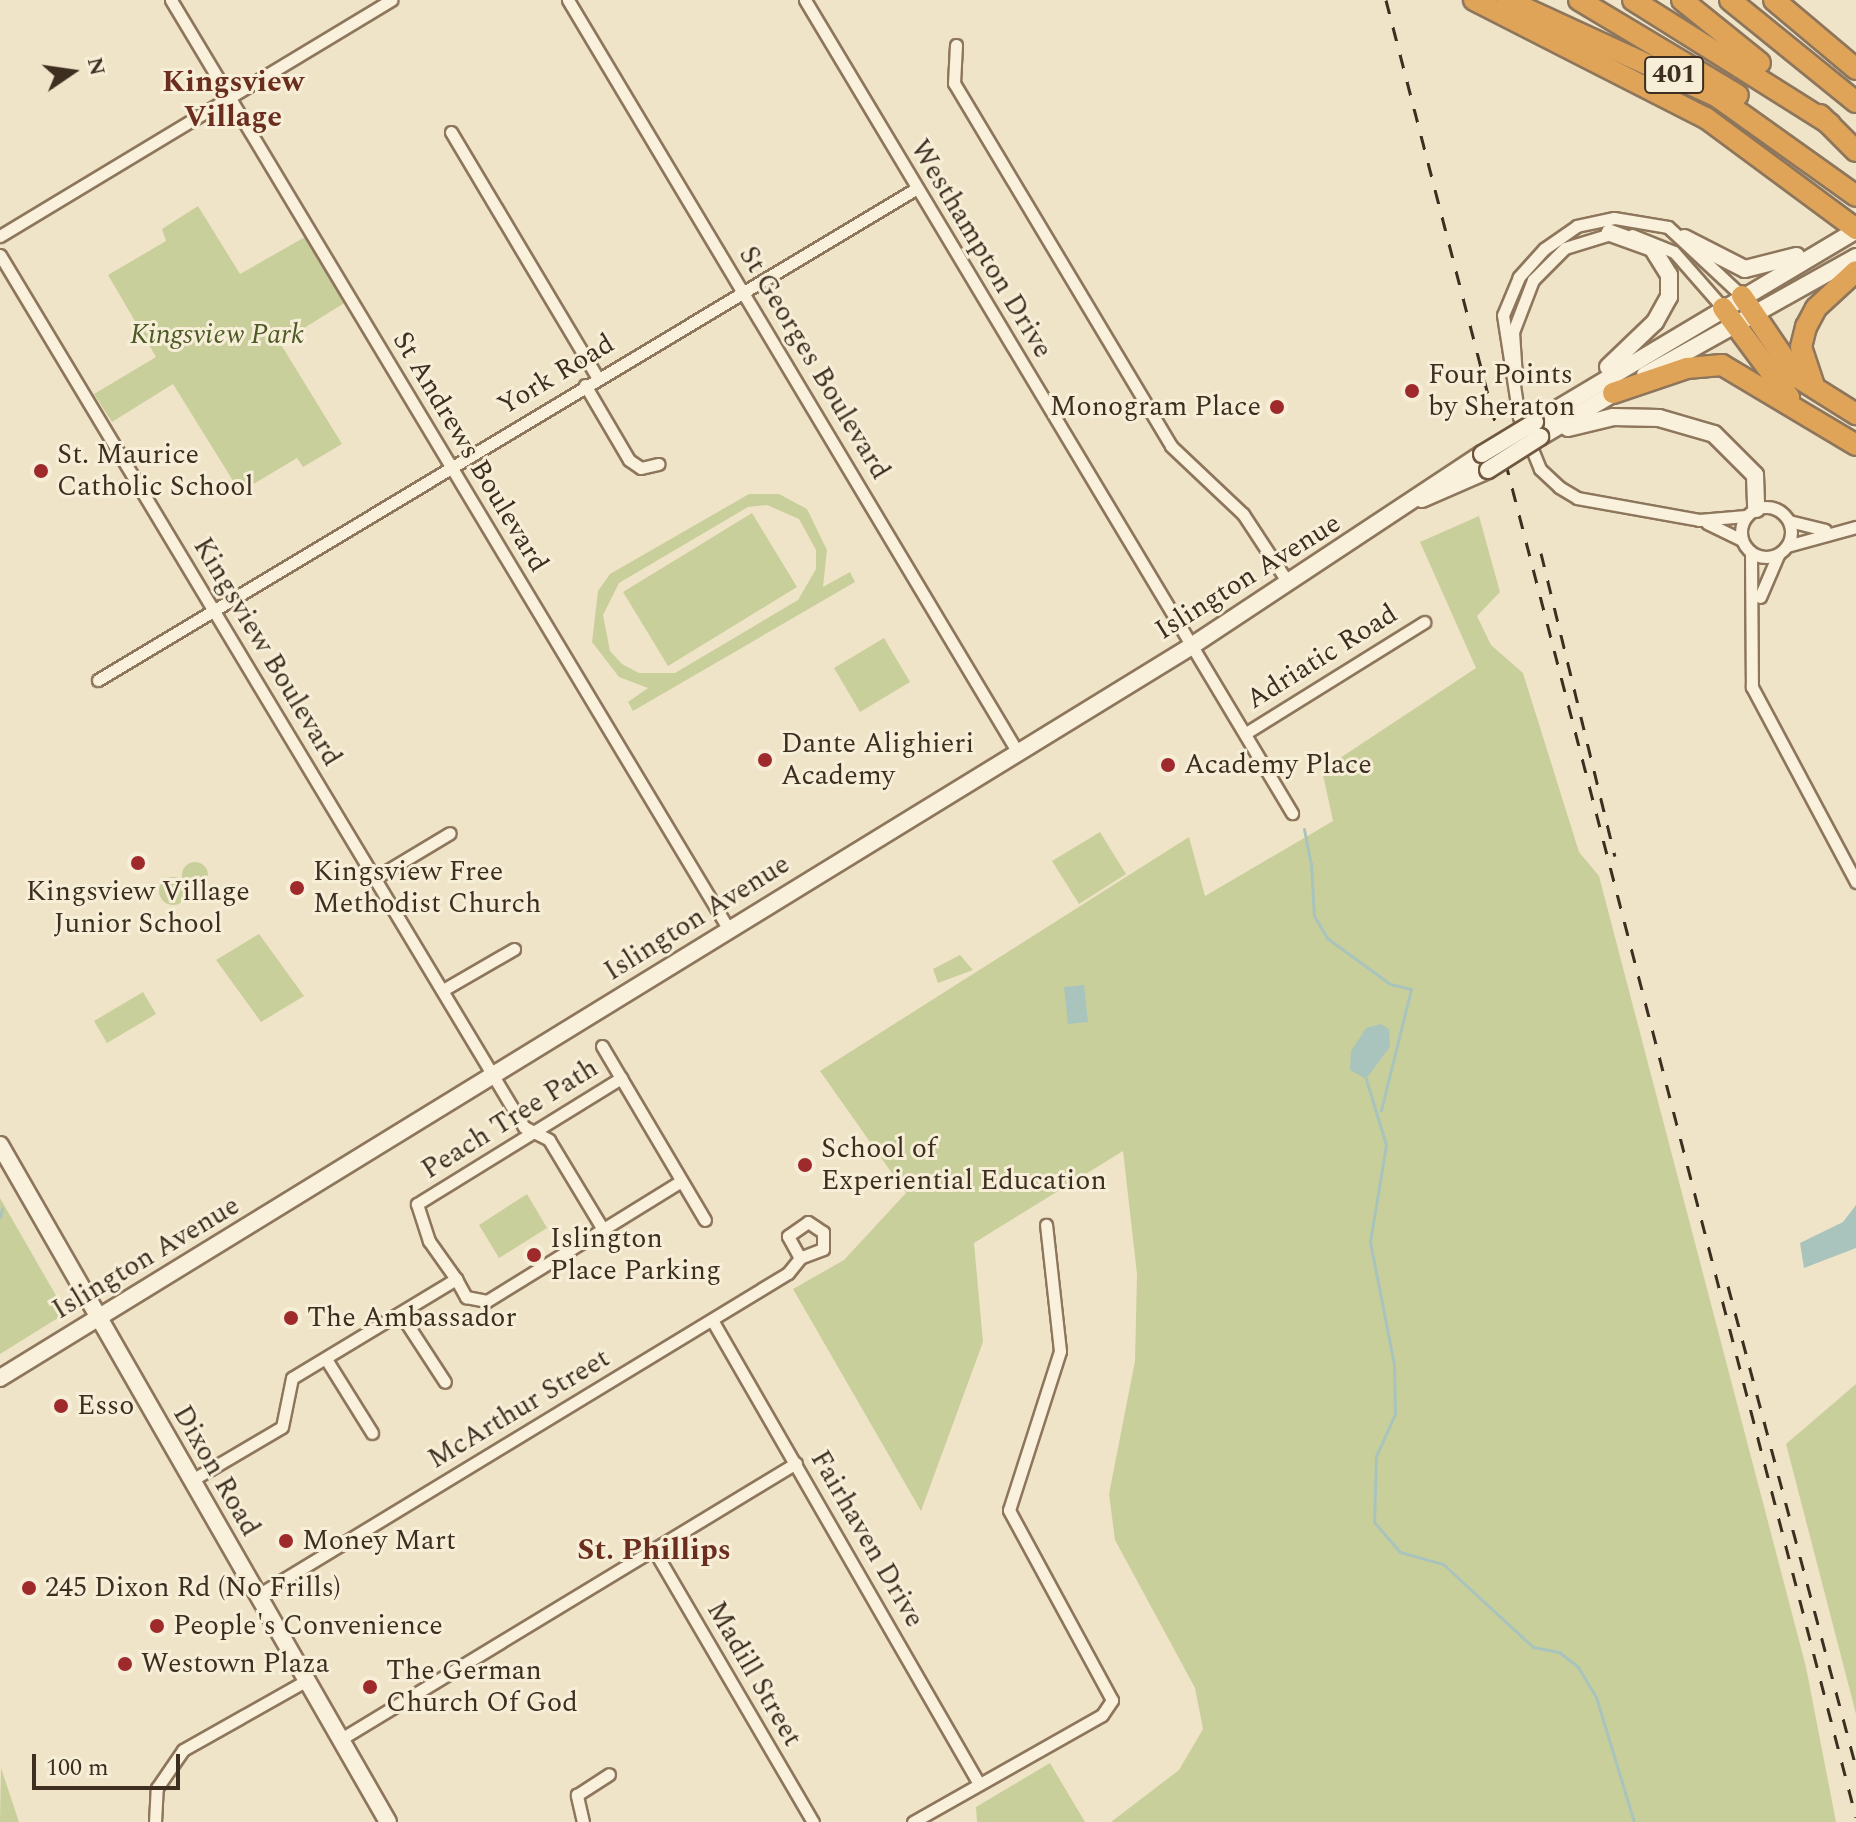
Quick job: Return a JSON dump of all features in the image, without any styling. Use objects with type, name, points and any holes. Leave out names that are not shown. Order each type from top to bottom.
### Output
[{"type":"highway","points":[[1474,0],[1706,118],[1856,230]]},
{"type":"highway","name":"401","points":[[1507,0],[1716,96],[1830,171],[1856,196]]},
{"type":"highway","points":[[1579,0],[1675,52],[1830,171]]},
{"type":"highway","points":[[1633,0],[1830,124]]},
{"type":"highway","name":"401","points":[[1682,0],[1830,124],[1856,151]]},
{"type":"highway","points":[[1730,0],[1856,102]]},
{"type":"highway","points":[[1774,0],[1856,69]]},
{"type":"highway","points":[[1830,404],[1812,383],[1801,347],[1816,308],[1851,267]]},
{"type":"highway","points":[[1742,296],[1745,319],[1820,429]]},
{"type":"highway","points":[[1723,308],[1745,319],[1797,377],[1830,404],[1856,414]]},
{"type":"highway","points":[[1613,393],[1687,368],[1722,365],[1820,429],[1856,445]]},
{"type":"main road","name":"Islington Avenue","points":[[0,1378],[1190,647],[1287,581],[1420,500],[1482,454],[1593,383],[1856,230]]},
{"type":"main road","points":[[1593,383],[1655,322],[1669,297],[1664,258],[1610,233]]},
{"type":"main road","points":[[1684,238],[1745,269],[1824,249]]},
{"type":"main road","name":"Islington Avenue","points":[[1420,500],[1488,470],[1531,425],[1613,393],[1745,319],[1851,267]]},
{"type":"main road","points":[[1531,425],[1613,417],[1659,418],[1714,434],[1755,475],[1751,512]]},
{"type":"main road","name":"Dixon Road","points":[[0,1145],[388,1822]]},
{"type":"street","name":"St Andrews Boulevard","points":[[171,0],[728,928]]},
{"type":"street","points":[[0,236],[391,0]]},
{"type":"street","name":"St Georges Boulevard","points":[[568,0],[1017,751]]},
{"type":"street","name":"Westhampton Drive","points":[[805,0],[1292,813]]},
{"type":"street","points":[[956,45],[954,83],[1171,446],[1243,514],[1287,581]]},
{"type":"street","points":[[451,132],[597,377]]},
{"type":"street","name":"York Road","points":[[98,680],[597,377],[744,293],[917,188]]},
{"type":"street","points":[[1531,425],[1503,315],[1532,262],[1561,235],[1595,220],[1648,220],[1684,238],[1742,296]]},
{"type":"street","points":[[1723,308],[1660,241],[1610,233],[1565,248],[1533,280],[1513,332],[1540,469],[1577,498],[1699,520],[1742,540],[1751,553],[1757,605],[1752,687],[1856,882]]},
{"type":"street","name":"Kingsview Boulevard","points":[[0,255],[494,1073],[534,1135],[549,1140],[602,1228]]},
{"type":"street","points":[[585,385],[629,460],[641,468],[659,464]]},
{"type":"street","points":[[1699,520],[1780,511],[1789,521],[1825,530]]},
{"type":"street","points":[[1742,540],[1751,512]]},
{"type":"street","points":[[1787,546],[1789,521]]},
{"type":"street","points":[[1757,605],[1778,555],[1787,546],[1825,530],[1856,527]]},
{"type":"street","points":[[1751,553],[1778,555]]},
{"type":"street","name":"Adriatic Road","points":[[1246,733],[1424,622]]},
{"type":"street","points":[[375,878],[450,833]]},
{"type":"street","points":[[443,990],[514,949]]},
{"type":"street","points":[[602,1046],[705,1220]]},
{"type":"street","name":"Peach Tree Path","points":[[456,1279],[414,1209],[621,1078]]},
{"type":"street","points":[[192,1480],[282,1427],[292,1378],[456,1279],[466,1297],[487,1301],[681,1181]]},
{"type":"street","points":[[913,1822],[978,1782],[1102,1715],[1112,1700],[1009,1510],[1060,1351],[1046,1225]]},
{"type":"street","name":"McArthur Street","points":[[258,1595],[712,1320],[800,1258]]},
{"type":"street","points":[[400,1313],[445,1382]]},
{"type":"street","name":"Fairhaven Drive","points":[[712,1320],[978,1782]]},
{"type":"street","points":[[326,1359],[372,1433]]},
{"type":"street","points":[[341,1739],[796,1463]]},
{"type":"street","name":"Madill Street","points":[[654,1550],[813,1822]]},
{"type":"street","points":[[155,1822],[157,1788],[183,1750],[307,1680]]},
{"type":"street","points":[[583,1822],[577,1795],[609,1774]]},
{"type":"green space","name":"Kingsview Park","points":[[198,206],[240,274],[305,237],[346,302],[280,343],[342,444],[303,467],[297,458],[240,492],[173,384],[112,422],[94,394],[156,357],[108,275],[166,241],[162,229]]},
{"type":"green space","points":[[749,494],[779,494],[807,509],[827,550],[823,587],[850,572],[855,582],[633,711],[628,702],[648,688],[619,677],[592,642],[598,591],[610,574]],"holes":[[[767,505],[799,519],[816,550],[816,569],[798,600],[675,673],[639,673],[622,664],[610,651],[603,615],[619,583],[748,507]]]},
{"type":"green space","points":[[752,513],[797,587],[668,666],[623,592]]},
{"type":"green space","points":[[1479,516],[1500,592],[1477,616],[1491,645],[1523,673],[1579,852],[1599,876],[1806,1667],[1836,1822],[1111,1822],[1179,1770],[1203,1729],[1195,1688],[1115,1540],[1109,1494],[1135,1361],[1137,1274],[1123,1151],[974,1243],[983,1342],[921,1511],[793,1289],[844,1260],[906,1193],[820,1071],[1189,837],[1205,896],[1333,821],[1322,770],[1476,668],[1420,542]]},
{"type":"green space","points":[[884,638],[910,682],[860,712],[834,668]]},
{"type":"green space","points":[[1100,832],[1126,874],[1079,904],[1052,861]]},
{"type":"green space","points":[[195,862],[204,866],[208,875],[204,884],[195,888],[186,884],[182,875],[186,866]]},
{"type":"green space","points":[[173,877],[183,881],[187,891],[183,901],[173,905],[163,901],[159,891],[163,881]]},
{"type":"green space","points":[[259,934],[304,996],[261,1022],[216,960]]},
{"type":"green space","points":[[960,955],[973,970],[938,983],[933,969]]},
{"type":"green space","points":[[143,992],[156,1014],[107,1043],[94,1021]]},
{"type":"green space","points":[[527,1194],[547,1228],[499,1258],[479,1225]]},
{"type":"green space","points":[[0,1198],[66,1313],[0,1354]]},
{"type":"green space","points":[[1856,1384],[1856,1714],[1786,1444]]},
{"type":"green space","points":[[1050,1763],[1085,1822],[977,1822],[976,1807]]},
{"type":"green space","points":[[1,1768],[19,1822],[0,1822]]},
{"type":"water","points":[[1084,985],[1088,1022],[1068,1024],[1064,987]]},
{"type":"water","points":[[1381,1024],[1389,1029],[1390,1047],[1366,1079],[1350,1070],[1351,1051],[1366,1028]]},
{"type":"water","points":[[1856,1205],[1856,1248],[1804,1268],[1800,1243],[1843,1222]]},
{"type":"waterway","points":[[1304,829],[1310,860]]},
{"type":"waterway","points":[[1311,863],[1314,916],[1327,938],[1390,984],[1411,989],[1381,1110]]},
{"type":"waterway","points":[[1366,1079],[1386,1145],[1370,1242],[1394,1364],[1395,1414],[1376,1456],[1374,1522],[1400,1552],[1443,1564],[1533,1647],[1559,1652],[1578,1667],[1596,1697],[1634,1822]]},
{"type":"waterway","points":[[0,1217],[2,1208]]},
{"type":"railway","points":[[1386,0],[1856,1817]]},
{"type":"railway","points":[[1541,553],[1615,856]]},
{"type":"railway","points":[[1728,1286],[1856,1768]]},
{"type":"place","name":"Four Points by Sheraton","points":[[1412,391]]},
{"type":"place","name":"Monogram Place","points":[[1277,407]]},
{"type":"place","name":"St. Maurice Catholic School","points":[[41,471]]},
{"type":"place","name":"Dante Alighieri Academy","points":[[765,760]]},
{"type":"place","name":"Academy Place","points":[[1168,765]]},
{"type":"place","name":"Kingsview Village Junior School","points":[[138,863]]},
{"type":"place","name":"Kingsview Free Methodist Church","points":[[297,888]]},
{"type":"place","name":"School of Experiential Education","points":[[805,1165]]},
{"type":"place","name":"Islington Place Parking","points":[[534,1255]]},
{"type":"place","name":"The Ambassador","points":[[291,1318]]},
{"type":"place","name":"Esso","points":[[61,1406]]},
{"type":"place","name":"Money Mart","points":[[286,1541]]},
{"type":"place","name":"245 Dixon Rd (No Frills)","points":[[29,1588]]},
{"type":"place","name":"People's Convenience","points":[[157,1626]]},
{"type":"place","name":"Westown Plaza","points":[[125,1664]]},
{"type":"place","name":"The German Church Of God","points":[[370,1687]]},
{"type":"district","name":"Kingsview Village","points":[[233,99]]},
{"type":"district","name":"St. Phillips","points":[[654,1550]]}]
